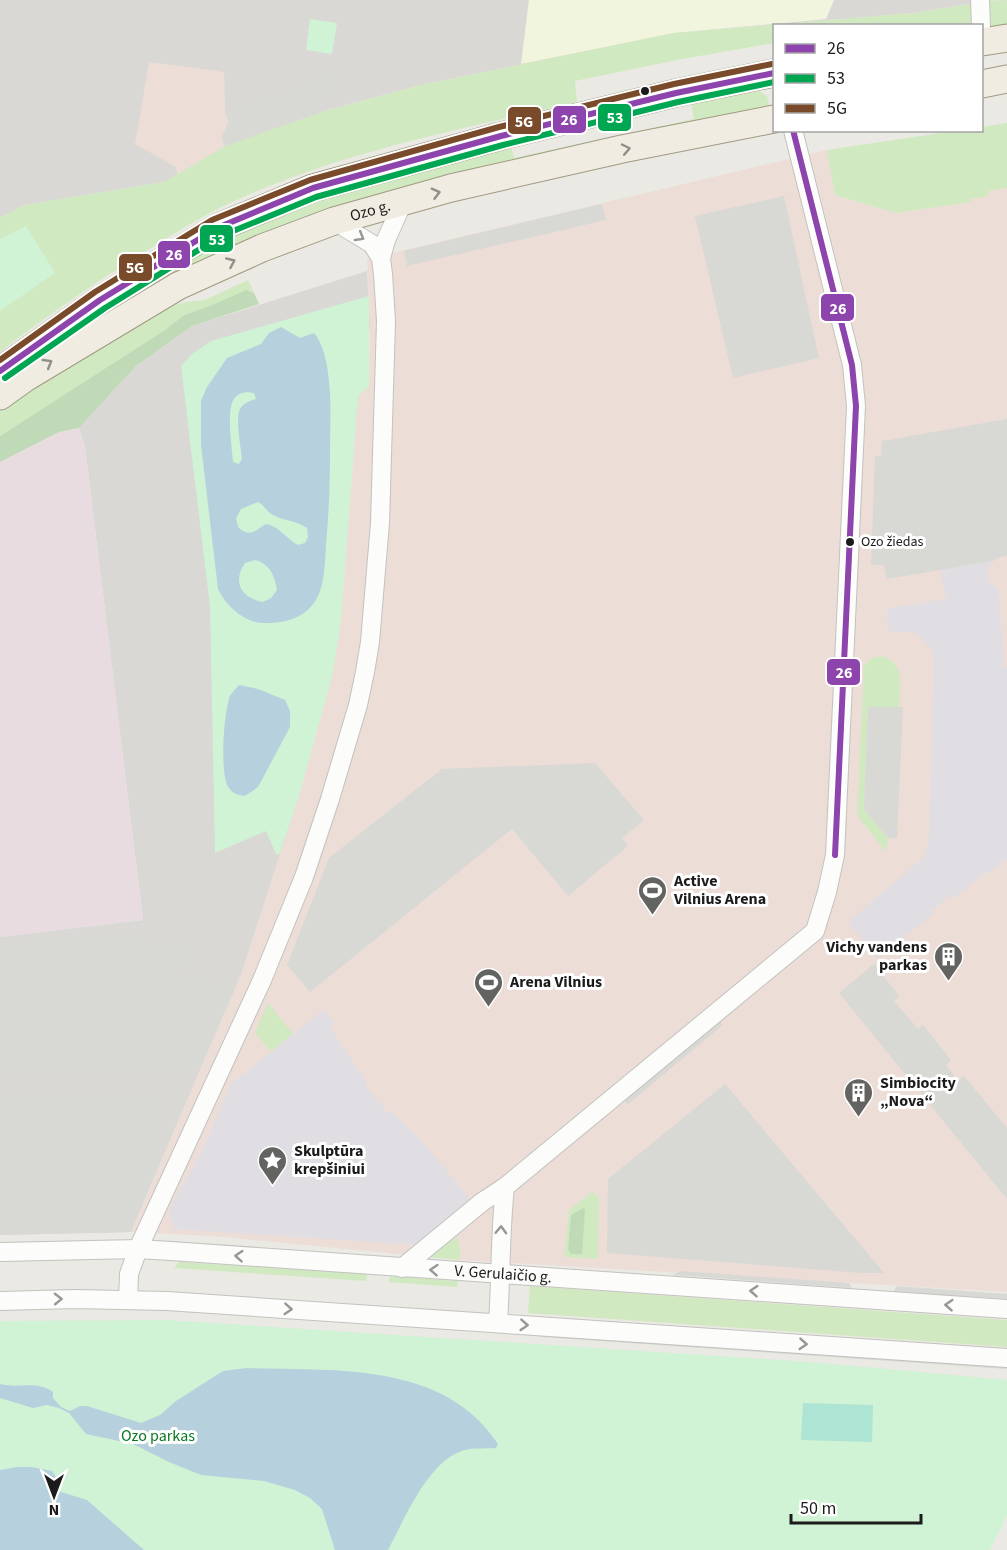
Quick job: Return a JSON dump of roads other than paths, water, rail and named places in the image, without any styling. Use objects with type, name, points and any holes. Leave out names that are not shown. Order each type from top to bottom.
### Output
[{"type":"main road","points":[[0,371],[100,300],[217,228],[313,188],[501,136],[654,98],[773,73]]},
{"type":"main road","points":[[983,84],[1007,80]]},
{"type":"main road","name":"Ozo g.","points":[[0,396],[25,378],[178,286],[262,248],[334,221],[451,188],[622,149],[773,119]]},
{"type":"street","points":[[980,0],[987,35]]},
{"type":"street","points":[[402,1268],[482,1202],[505,1187],[815,931],[835,855],[856,406],[852,365],[794,132]]},
{"type":"street","points":[[128,1300],[129,1274],[138,1249],[262,980],[299,888],[330,799],[358,705],[370,642],[380,523],[386,321],[381,258],[386,240],[403,201]]},
{"type":"street","points":[[334,221],[372,244],[381,258]]},
{"type":"street","points":[[498,1323],[501,1274],[500,1229],[505,1187]]},
{"type":"street","name":"V. Gerulaičio g.","points":[[0,1252],[138,1249],[1007,1309]]},
{"type":"street","points":[[0,1300],[166,1301],[1007,1358]]},
{"type":"water","points":[[281,327],[300,338],[314,333],[321,346],[330,386],[329,508],[322,586],[313,605],[296,618],[282,622],[259,623],[238,613],[226,602],[218,589],[201,445],[201,401],[207,387],[227,358],[261,344],[269,333]],"holes":[[[247,392],[254,393],[256,399],[247,402],[240,409],[238,426],[242,459],[239,464],[233,462],[230,412],[235,397]],[[258,502],[273,515],[299,523],[307,528],[308,537],[305,543],[298,545],[276,528],[266,524],[252,532],[246,532],[238,527],[236,518],[241,509]],[[255,560],[264,564],[271,571],[277,590],[271,598],[263,602],[244,593],[239,577],[245,563]]]},
{"type":"water","points":[[239,685],[258,689],[285,700],[290,711],[290,727],[258,787],[245,796],[234,793],[229,788],[223,758],[228,704],[231,695]]},
{"type":"water","points":[[247,1368],[350,1371],[418,1384],[448,1398],[475,1417],[498,1444],[496,1448],[463,1450],[447,1459],[436,1469],[417,1495],[388,1550],[335,1550],[322,1509],[310,1498],[295,1490],[264,1481],[201,1475],[133,1444],[86,1434],[69,1413],[59,1408],[47,1405],[33,1408],[0,1398],[0,1384],[40,1386],[53,1392],[53,1398],[61,1407],[70,1411],[80,1406],[87,1406],[141,1423],[160,1415],[176,1401],[223,1371]]},
{"type":"water","points":[[17,1467],[52,1471],[56,1477],[58,1491],[87,1500],[144,1550],[0,1550],[0,1470]]},
{"type":"place","name":"Ozo žiedas","points":[[850,542]]},
{"type":"place","name":"Active Vilnius Arena","points":[[653,916]]},
{"type":"place","name":"Vichy vandens parkas","points":[[948,982]]},
{"type":"place","name":"Arena Vilnius","points":[[489,1008]]},
{"type":"place","name":"Simbiocity „Nova“","points":[[859,1118]]},
{"type":"place","name":"Skulptūra krepšiniui","points":[[273,1186]]},
{"type":"park label","name":"Ozo parkas","points":[[158,1436]]}]
